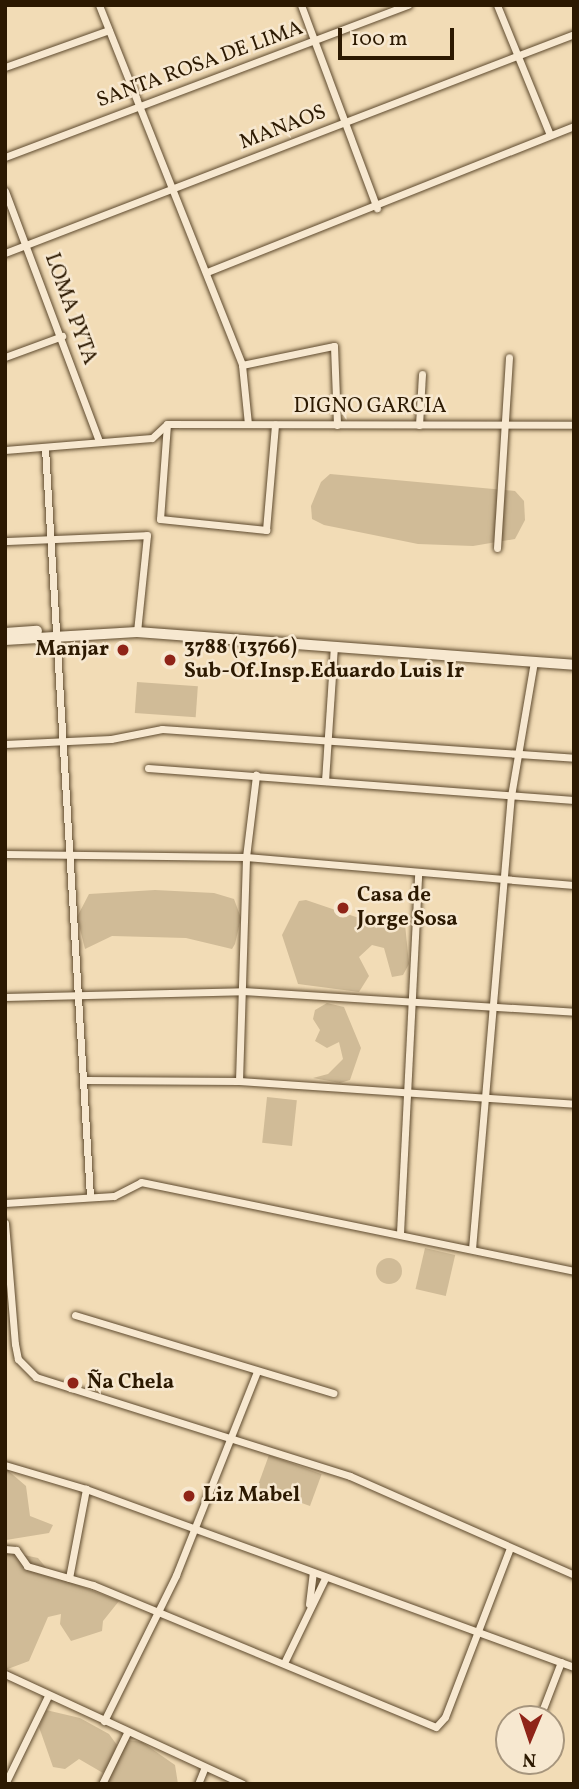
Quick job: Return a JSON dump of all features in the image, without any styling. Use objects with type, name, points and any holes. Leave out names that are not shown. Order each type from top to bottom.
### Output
[{"type":"street","points":[[99,5],[175,188],[242,365],[248,424]]},
{"type":"street","points":[[301,5],[377,208]]},
{"type":"street","name":"SANTA ROSA DE LIMA","points":[[5,157],[408,5]]},
{"type":"street","points":[[496,5],[550,135]]},
{"type":"street","points":[[5,67],[109,30]]},
{"type":"street","name":"MANAOS","points":[[5,254],[574,34]]},
{"type":"street","points":[[207,272],[377,208],[574,126]]},
{"type":"street","name":"LOMA PYTA","points":[[5,191],[99,441]]},
{"type":"street","points":[[5,356],[62,337]]},
{"type":"street","points":[[242,365],[334,346],[337,425]]},
{"type":"street","points":[[498,548],[509,357]]},
{"type":"street","points":[[419,425],[422,374]]},
{"type":"street","points":[[5,450],[152,438],[167,424]]},
{"type":"street","points":[[167,424],[162,521],[266,530],[275,425]]},
{"type":"street","name":"DIGNO GARCIA","points":[[167,424],[574,425]]},
{"type":"street","points":[[45,448],[81,992],[90,1196]]},
{"type":"street","points":[[5,541],[145,533],[149,541],[137,632]]},
{"type":"street","points":[[5,633],[137,632],[574,665]]},
{"type":"street","points":[[5,640],[56,634]]},
{"type":"street","points":[[325,781],[334,646]]},
{"type":"street","points":[[472,1249],[511,796],[534,662]]},
{"type":"street","points":[[5,744],[111,739],[162,729],[574,758]]},
{"type":"street","points":[[148,768],[574,800]]},
{"type":"street","points":[[239,1081],[246,857],[256,775]]},
{"type":"street","points":[[5,854],[71,851],[246,857],[574,885]]},
{"type":"street","points":[[400,1233],[415,1000],[418,873]]},
{"type":"street","points":[[5,997],[81,992],[243,991],[574,1012]]},
{"type":"street","points":[[86,1080],[239,1081],[574,1104]]},
{"type":"street","points":[[5,1203],[119,1194],[141,1182],[400,1233],[574,1271]]},
{"type":"street","points":[[5,1223],[15,1344],[26,1370],[52,1384],[233,1437],[350,1476],[509,1550],[574,1575]]},
{"type":"street","points":[[75,1315],[334,1393]]},
{"type":"street","points":[[104,1721],[194,1529],[233,1437],[257,1371]]},
{"type":"street","points":[[5,1465],[86,1489],[574,1667]]},
{"type":"street","points":[[69,1578],[86,1489]]},
{"type":"street","points":[[5,1549],[16,1550],[27,1566],[69,1578],[157,1611],[436,1727],[445,1717],[509,1550]]},
{"type":"street","points":[[309,1605],[313,1573]]},
{"type":"street","points":[[284,1663],[309,1605],[325,1578]]},
{"type":"street","points":[[544,1705],[561,1662]]},
{"type":"street","points":[[5,1674],[243,1784]]},
{"type":"street","points":[[5,1784],[48,1696]]},
{"type":"street","points":[[102,1784],[127,1732]]},
{"type":"street","points":[[198,1784],[205,1767]]},
{"type":"shaded area","points":[[330,474],[515,491],[524,501],[525,520],[515,539],[473,546],[418,544],[324,525],[312,519],[311,506],[321,482]]},
{"type":"shaded area","points":[[137,682],[198,686],[196,717],[135,713]]},
{"type":"shaded area","points":[[155,890],[214,893],[234,899],[241,918],[232,949],[186,938],[112,936],[85,949],[77,917],[89,894]]},
{"type":"shaded area","points":[[306,900],[356,917],[405,924],[409,964],[403,975],[392,977],[384,948],[372,945],[359,957],[369,976],[359,992],[298,984],[282,935],[299,901]]},
{"type":"shaded area","points":[[327,1003],[344,1007],[361,1048],[350,1080],[340,1083],[313,1078],[328,1074],[343,1059],[339,1042],[327,1048],[315,1041],[320,1030],[313,1019],[315,1010]]},
{"type":"shaded area","points":[[267,1097],[297,1100],[292,1146],[262,1143]]},
{"type":"shaded area","points":[[425,1248],[455,1255],[446,1296],[416,1289]]},
{"type":"shaded area","points":[[389,1258],[398,1262],[402,1271],[398,1280],[389,1284],[380,1280],[376,1271],[380,1262]]},
{"type":"shaded area","points":[[269,1455],[322,1474],[310,1506],[257,1487]]},
{"type":"shaded area","points":[[5,1468],[26,1486],[30,1516],[53,1525],[49,1533],[6,1540]]},
{"type":"shaded area","points":[[5,1551],[38,1558],[52,1575],[119,1601],[103,1621],[102,1631],[71,1641],[60,1624],[61,1614],[48,1617],[29,1661],[5,1670]]},
{"type":"shaded area","points":[[46,1710],[80,1718],[109,1734],[117,1745],[115,1754],[128,1740],[142,1742],[175,1765],[178,1784],[108,1784],[113,1759],[103,1773],[79,1759],[65,1769],[53,1767],[39,1727]]},
{"type":"place","name":"Manjar","points":[[123,650]]},
{"type":"place","name":"3788 (13766) Sub-Of.Insp.Eduardo Luis Ir","points":[[170,660]]},
{"type":"place","name":"Casa de Jorge Sosa","points":[[343,908]]},
{"type":"place","name":"Ña Chela","points":[[73,1383]]},
{"type":"place","name":"Liz Mabel","points":[[189,1496]]}]
